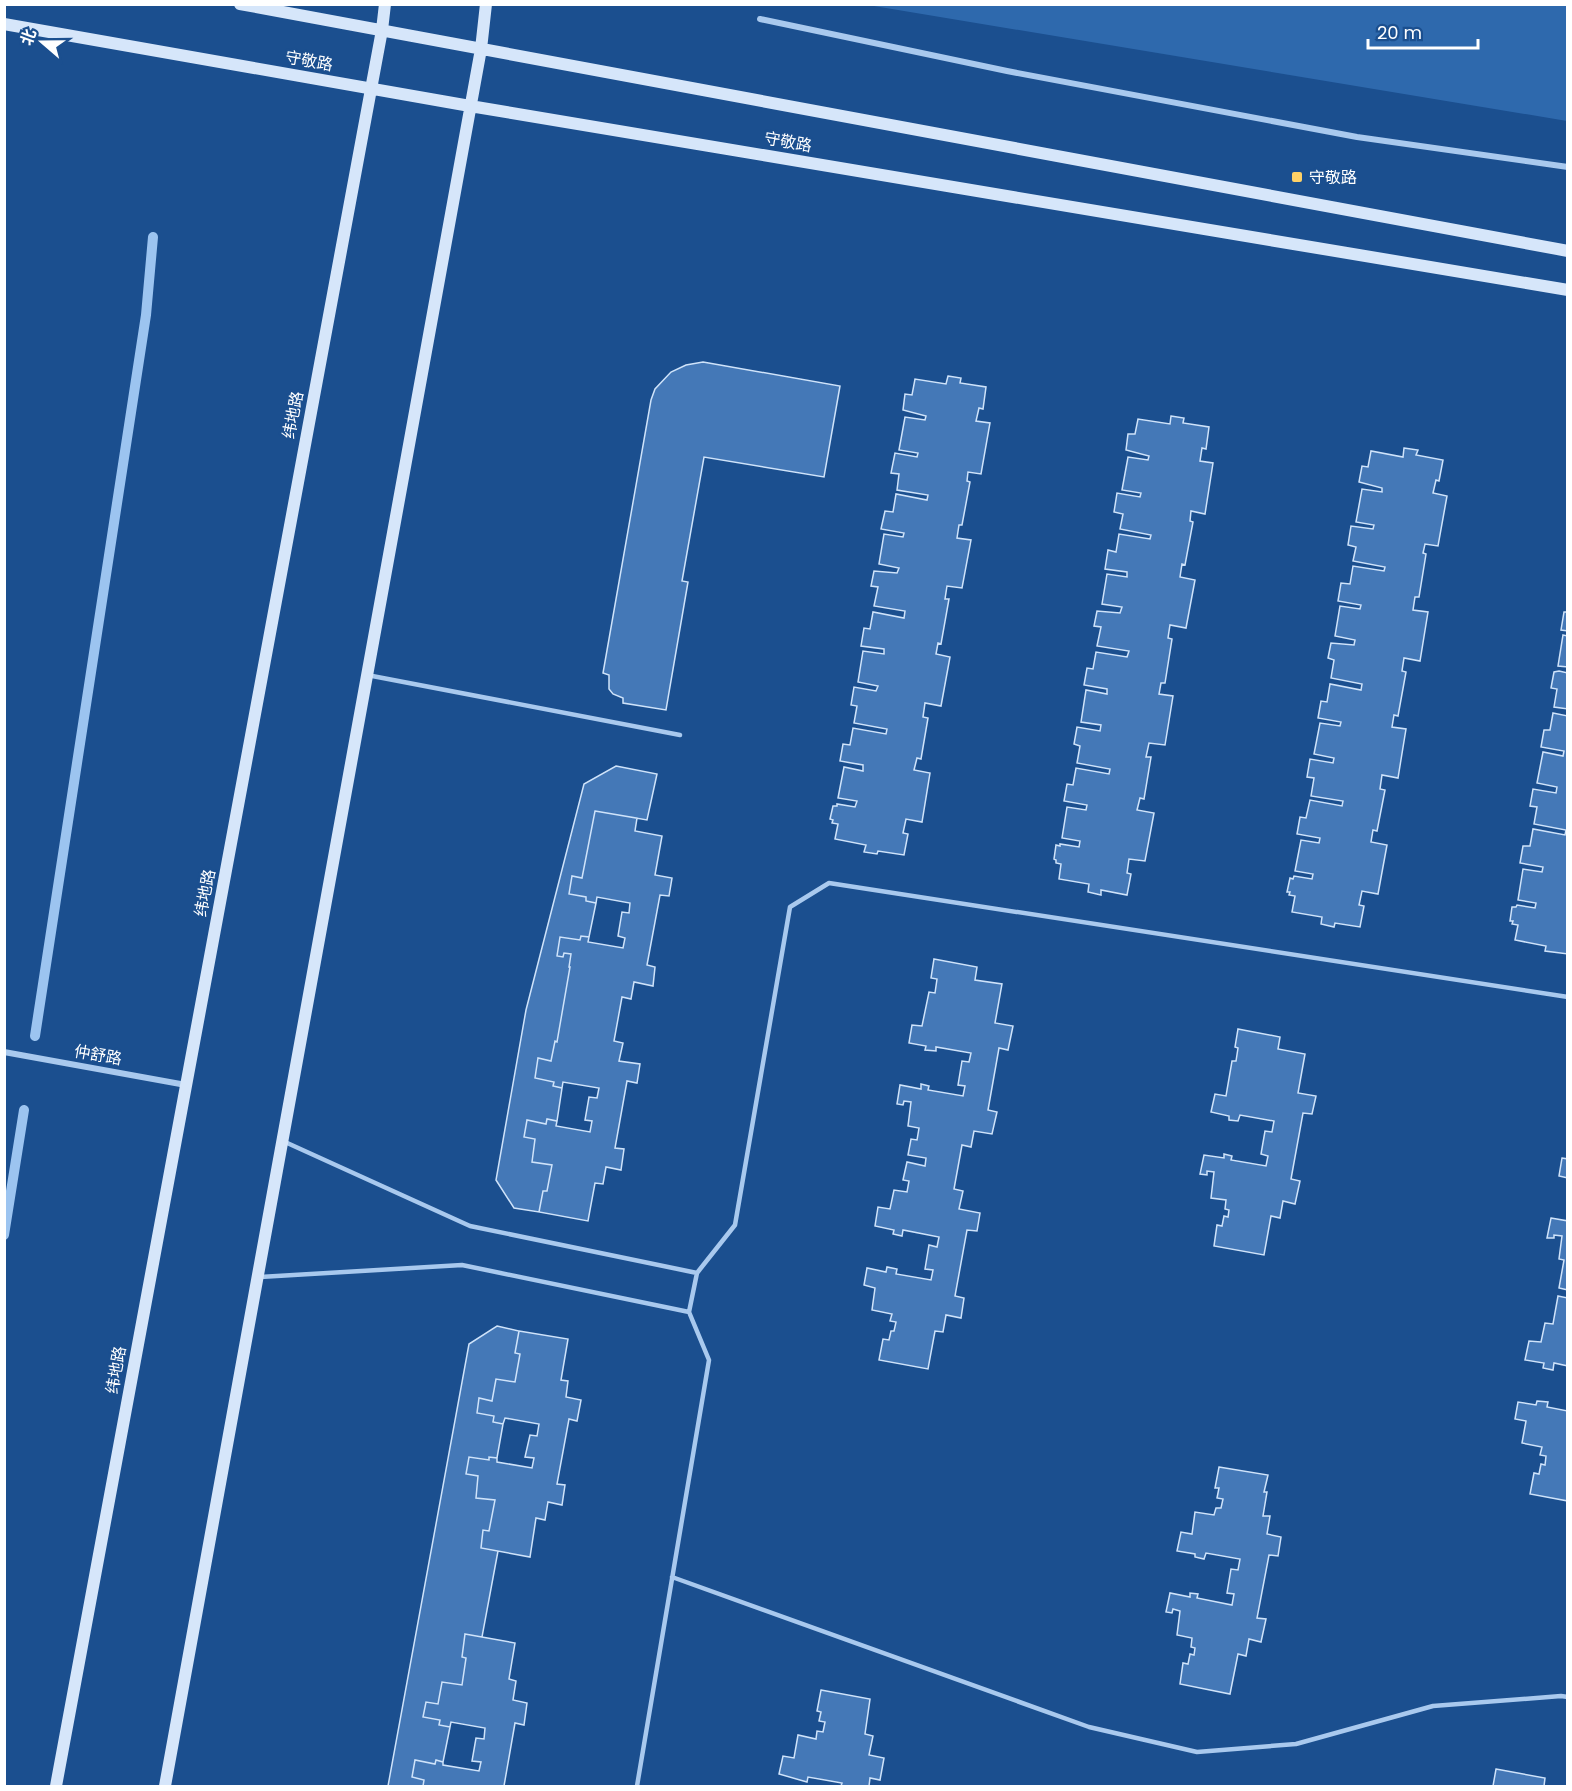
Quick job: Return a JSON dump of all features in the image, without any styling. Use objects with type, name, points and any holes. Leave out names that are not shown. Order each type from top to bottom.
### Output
[{"type":"main road","points":[[240,4],[1568,251]]},
{"type":"main road","name":"纬地路","points":[[56,1786],[385,4]]},
{"type":"main road","points":[[165,1786],[470,106],[486,4]]},
{"type":"main road","name":"守敬路","points":[[4,24],[470,106],[1568,290]]},
{"type":"street","points":[[760,19],[1007,71],[1346,135],[1568,167]]},
{"type":"street","name":"仲舒路","points":[[4,1052],[186,1085]]},
{"type":"lane","points":[[367,675],[680,735]]},
{"type":"lane","points":[[637,1786],[709,1360],[689,1312],[697,1273],[735,1225],[790,907],[829,883],[1568,997]]},
{"type":"lane","points":[[282,1140],[470,1226],[697,1273]]},
{"type":"lane","points":[[257,1278],[462,1266],[689,1312]]},
{"type":"lane","points":[[672,1576],[1089,1727],[1197,1752],[1296,1744],[1433,1706],[1568,1697]]},
{"type":"shaded area","points":[[868,5],[1567,5],[1567,121]]},
{"type":"building","points":[[703,362],[840,386],[824,477],[704,457],[682,581],[688,582],[666,710],[623,703],[623,698],[613,694],[609,689],[609,675],[603,673],[651,400],[655,389],[671,372],[686,365]]},
{"type":"building","points":[[948,376],[961,378],[960,383],[986,387],[983,409],[979,408],[976,421],[990,423],[981,474],[968,472],[967,481],[970,482],[962,525],[959,525],[957,538],[971,540],[962,588],[947,586],[945,599],[949,599],[941,644],[938,643],[936,654],[950,657],[941,706],[925,703],[923,717],[928,718],[921,759],[917,758],[914,770],[930,773],[922,822],[906,819],[903,833],[908,834],[904,855],[878,851],[877,854],[864,852],[866,845],[835,839],[838,824],[832,823],[833,820],[830,819],[833,806],[837,804],[855,807],[857,801],[838,798],[844,767],[863,771],[863,765],[840,761],[843,744],[850,745],[853,728],[886,734],[887,729],[854,723],[857,706],[851,705],[854,687],[876,691],[878,686],[858,682],[863,651],[884,654],[884,649],[861,646],[864,628],[870,629],[873,612],[904,618],[905,611],[874,606],[878,587],[871,586],[874,571],[897,573],[899,568],[879,564],[884,534],[903,537],[904,533],[881,529],[885,511],[893,512],[896,494],[927,500],[928,495],[897,490],[899,474],[891,473],[895,453],[917,457],[918,453],[899,450],[905,417],[925,420],[926,416],[903,410],[905,394],[912,395],[915,379],[946,384]]},
{"type":"building","points":[[1171,416],[1184,418],[1183,423],[1209,427],[1206,449],[1202,448],[1200,461],[1213,463],[1205,514],[1191,511],[1190,521],[1193,522],[1185,565],[1182,564],[1180,577],[1195,580],[1186,628],[1170,625],[1168,638],[1172,639],[1165,683],[1161,683],[1159,694],[1173,696],[1165,745],[1149,743],[1146,757],[1151,757],[1144,799],[1140,798],[1137,810],[1154,813],[1145,861],[1129,859],[1127,873],[1131,874],[1127,895],[1101,890],[1101,895],[1088,892],[1089,884],[1059,879],[1061,864],[1056,863],[1054,859],[1056,845],[1079,847],[1080,841],[1062,838],[1067,807],[1086,810],[1087,805],[1064,801],[1067,784],[1073,785],[1076,768],[1109,774],[1110,769],[1077,763],[1080,746],[1074,744],[1077,727],[1100,731],[1101,725],[1081,722],[1086,690],[1107,694],[1107,689],[1084,685],[1087,668],[1093,669],[1096,652],[1127,657],[1129,651],[1097,646],[1101,627],[1094,626],[1097,611],[1120,613],[1122,607],[1102,604],[1107,574],[1127,577],[1127,572],[1105,569],[1108,550],[1116,552],[1119,534],[1150,539],[1151,535],[1120,529],[1123,514],[1114,512],[1117,493],[1140,497],[1141,493],[1122,490],[1128,457],[1148,460],[1149,456],[1126,450],[1128,434],[1135,434],[1138,419],[1170,424]]},
{"type":"building","points":[[1404,448],[1418,450],[1416,455],[1443,460],[1439,481],[1436,480],[1433,493],[1447,496],[1438,546],[1425,544],[1423,553],[1426,554],[1419,597],[1415,597],[1413,610],[1428,612],[1420,661],[1404,658],[1402,671],[1406,672],[1398,716],[1394,715],[1392,727],[1406,729],[1398,778],[1382,775],[1380,789],[1385,790],[1377,831],[1373,830],[1371,842],[1387,845],[1378,894],[1362,891],[1359,905],[1364,906],[1360,927],[1335,923],[1334,927],[1321,924],[1322,917],[1292,912],[1295,896],[1287,892],[1290,878],[1293,879],[1294,876],[1312,879],[1313,874],[1295,871],[1301,840],[1319,843],[1320,838],[1297,834],[1300,817],[1306,818],[1310,800],[1342,806],[1343,801],[1311,796],[1314,778],[1307,777],[1310,759],[1333,763],[1334,758],[1314,754],[1320,723],[1340,726],[1341,722],[1318,718],[1321,701],[1327,702],[1330,684],[1361,690],[1362,684],[1331,678],[1334,660],[1328,658],[1331,643],[1354,645],[1355,640],[1335,636],[1340,606],[1360,609],[1361,605],[1338,601],[1341,583],[1350,584],[1353,566],[1384,571],[1385,567],[1353,561],[1356,547],[1348,545],[1351,526],[1373,529],[1374,525],[1356,522],[1362,489],[1382,492],[1382,488],[1359,482],[1362,466],[1368,467],[1371,451],[1403,457]]},
{"type":"building","points":[[1564,612],[1568,612],[1568,631],[1561,630]]},
{"type":"building","points":[[1563,635],[1568,636],[1568,667],[1558,666]]},
{"type":"building","points":[[1554,672],[1568,673],[1568,709],[1554,707],[1557,689],[1551,688]]},
{"type":"building","points":[[1553,713],[1568,716],[1568,954],[1545,951],[1546,946],[1515,940],[1518,925],[1510,921],[1512,907],[1517,905],[1535,908],[1536,903],[1518,900],[1523,869],[1542,872],[1543,867],[1520,863],[1523,846],[1530,846],[1533,829],[1565,835],[1566,830],[1534,824],[1537,807],[1530,806],[1533,789],[1556,793],[1557,787],[1537,783],[1543,752],[1563,756],[1564,751],[1541,747],[1544,730],[1550,730]]},
{"type":"building","points":[[616,766],[657,774],[647,820],[595,811],[582,878],[572,876],[569,894],[586,897],[586,901],[596,903],[589,937],[581,936],[580,940],[560,937],[557,956],[563,957],[564,953],[571,954],[557,1042],[555,1041],[551,1061],[538,1058],[535,1078],[554,1082],[553,1086],[562,1088],[557,1121],[547,1119],[546,1124],[527,1120],[524,1137],[535,1139],[532,1162],[552,1165],[547,1191],[543,1191],[539,1212],[514,1208],[496,1180],[526,1010],[584,784]]},
{"type":"building","points":[[595,811],[637,818],[635,831],[662,836],[655,875],[672,878],[669,896],[660,895],[647,965],[655,967],[653,986],[634,982],[631,999],[622,997],[614,1041],[623,1043],[619,1061],[640,1064],[637,1083],[627,1081],[615,1148],[624,1149],[621,1170],[606,1167],[603,1184],[595,1183],[588,1221],[539,1212],[543,1191],[547,1191],[552,1165],[532,1162],[535,1139],[524,1137],[527,1120],[546,1124],[547,1119],[557,1121],[556,1126],[590,1132],[592,1121],[585,1120],[589,1097],[597,1098],[599,1088],[563,1082],[562,1088],[553,1086],[554,1082],[535,1078],[538,1058],[551,1061],[555,1041],[557,1042],[571,954],[564,953],[563,957],[557,956],[560,937],[580,940],[581,936],[589,937],[588,942],[623,948],[625,938],[618,936],[622,912],[629,913],[630,903],[597,897],[596,903],[586,901],[586,897],[569,894],[572,876],[582,878]]},
{"type":"building","points":[[934,959],[977,967],[975,980],[1002,984],[995,1023],[1013,1026],[1008,1050],[999,1048],[988,1110],[997,1112],[992,1134],[974,1131],[971,1147],[962,1145],[954,1189],[963,1191],[959,1209],[980,1213],[977,1231],[967,1230],[955,1296],[964,1298],[961,1318],[946,1315],[943,1332],[935,1331],[928,1369],[879,1360],[883,1339],[889,1340],[896,1322],[890,1321],[892,1314],[872,1310],[875,1288],[864,1285],[867,1268],[886,1272],[887,1267],[897,1269],[896,1274],[931,1280],[933,1270],[925,1269],[929,1245],[937,1247],[939,1237],[903,1230],[902,1236],[893,1234],[894,1230],[875,1226],[878,1207],[890,1209],[894,1190],[907,1192],[909,1181],[903,1180],[907,1162],[925,1166],[926,1158],[908,1155],[911,1139],[917,1140],[919,1128],[908,1126],[911,1102],[904,1101],[903,1105],[897,1104],[900,1085],[921,1089],[921,1084],[929,1086],[928,1090],[963,1096],[965,1086],[958,1085],[962,1061],[969,1062],[971,1053],[936,1047],[936,1051],[925,1050],[926,1046],[909,1043],[912,1025],[922,1026],[929,992],[935,993],[937,979],[931,978]]},
{"type":"building","points":[[1238,1029],[1280,1037],[1278,1049],[1305,1054],[1298,1093],[1316,1096],[1312,1114],[1303,1113],[1291,1179],[1300,1181],[1295,1204],[1283,1201],[1280,1218],[1271,1216],[1264,1255],[1214,1246],[1217,1225],[1222,1226],[1224,1216],[1228,1217],[1229,1210],[1225,1209],[1226,1200],[1211,1198],[1214,1172],[1207,1171],[1207,1175],[1200,1174],[1204,1155],[1224,1158],[1224,1154],[1232,1156],[1231,1160],[1266,1166],[1268,1156],[1261,1154],[1265,1131],[1272,1132],[1274,1121],[1240,1115],[1238,1121],[1229,1120],[1229,1116],[1211,1112],[1215,1094],[1226,1096],[1232,1061],[1236,1061],[1238,1048],[1235,1047]]},
{"type":"building","points":[[1562,1158],[1568,1159],[1568,1178],[1559,1176]]},
{"type":"building","points":[[1551,1218],[1568,1221],[1568,1290],[1559,1288],[1564,1260],[1559,1259],[1562,1236],[1554,1235],[1554,1238],[1547,1238]]},
{"type":"building","points":[[1558,1296],[1568,1298],[1568,1366],[1554,1363],[1553,1370],[1543,1368],[1544,1363],[1525,1360],[1529,1341],[1541,1342],[1545,1323],[1553,1324]]},
{"type":"building","points":[[497,1326],[519,1331],[515,1353],[520,1354],[515,1382],[496,1379],[492,1401],[479,1398],[477,1413],[494,1416],[493,1422],[503,1424],[497,1458],[489,1457],[489,1460],[469,1457],[466,1474],[478,1476],[476,1498],[495,1500],[489,1531],[483,1530],[481,1548],[498,1551],[482,1637],[465,1634],[462,1657],[466,1658],[462,1685],[442,1682],[438,1704],[426,1702],[423,1717],[440,1720],[439,1725],[450,1727],[443,1762],[436,1760],[435,1764],[415,1760],[412,1777],[424,1780],[423,1786],[388,1786],[469,1344]]},
{"type":"building","points":[[519,1331],[568,1339],[561,1380],[568,1381],[566,1397],[581,1400],[577,1421],[569,1419],[557,1484],[565,1485],[562,1505],[548,1502],[545,1520],[536,1518],[530,1557],[481,1548],[483,1530],[489,1531],[495,1500],[476,1498],[478,1476],[466,1474],[469,1457],[489,1460],[489,1457],[497,1458],[497,1462],[532,1468],[534,1458],[525,1457],[530,1435],[537,1436],[539,1424],[505,1418],[503,1424],[493,1422],[494,1416],[477,1413],[479,1398],[492,1401],[496,1379],[515,1382],[520,1354],[515,1353]]},
{"type":"building","points":[[1537,1401],[1548,1402],[1547,1407],[1568,1411],[1568,1501],[1530,1494],[1534,1473],[1539,1474],[1541,1464],[1545,1465],[1546,1456],[1540,1455],[1542,1447],[1522,1443],[1526,1421],[1515,1419],[1518,1402],[1536,1405]]},
{"type":"building","points":[[1219,1467],[1268,1475],[1264,1492],[1267,1492],[1263,1516],[1270,1516],[1267,1534],[1281,1537],[1278,1556],[1269,1555],[1257,1618],[1266,1619],[1261,1642],[1249,1639],[1246,1656],[1238,1654],[1230,1694],[1180,1684],[1183,1663],[1188,1664],[1190,1654],[1194,1655],[1195,1648],[1191,1647],[1192,1638],[1177,1635],[1180,1611],[1173,1609],[1172,1613],[1166,1612],[1170,1593],[1190,1597],[1190,1593],[1198,1594],[1197,1598],[1232,1605],[1234,1594],[1227,1593],[1231,1569],[1238,1570],[1240,1559],[1206,1553],[1204,1559],[1195,1557],[1195,1554],[1177,1551],[1181,1532],[1192,1534],[1195,1512],[1214,1515],[1216,1508],[1221,1508],[1223,1499],[1217,1498],[1219,1488],[1215,1488]]},
{"type":"building","points":[[465,1634],[515,1643],[509,1679],[516,1681],[513,1700],[527,1703],[524,1725],[515,1723],[504,1786],[423,1786],[424,1780],[412,1777],[415,1760],[435,1764],[436,1760],[443,1762],[443,1765],[479,1771],[481,1762],[472,1761],[476,1738],[484,1739],[485,1728],[451,1722],[450,1727],[439,1725],[440,1720],[423,1717],[426,1702],[438,1704],[442,1682],[462,1685],[466,1658],[462,1657]]},
{"type":"building","points":[[821,1690],[870,1699],[865,1734],[873,1736],[869,1755],[884,1758],[880,1780],[870,1778],[869,1786],[841,1786],[842,1783],[808,1777],[807,1782],[779,1774],[783,1756],[794,1758],[798,1735],[816,1739],[817,1731],[823,1732],[825,1722],[819,1721],[821,1712],[817,1711]]},
{"type":"building","points":[[1496,1769],[1545,1778],[1544,1786],[1493,1786]]},
{"type":"waterway","points":[[35,1036],[146,315],[153,237]]},
{"type":"waterway","points":[[4,1235],[24,1110]]},
{"type":"place","name":"守敬路","points":[[1297,177]]}]
